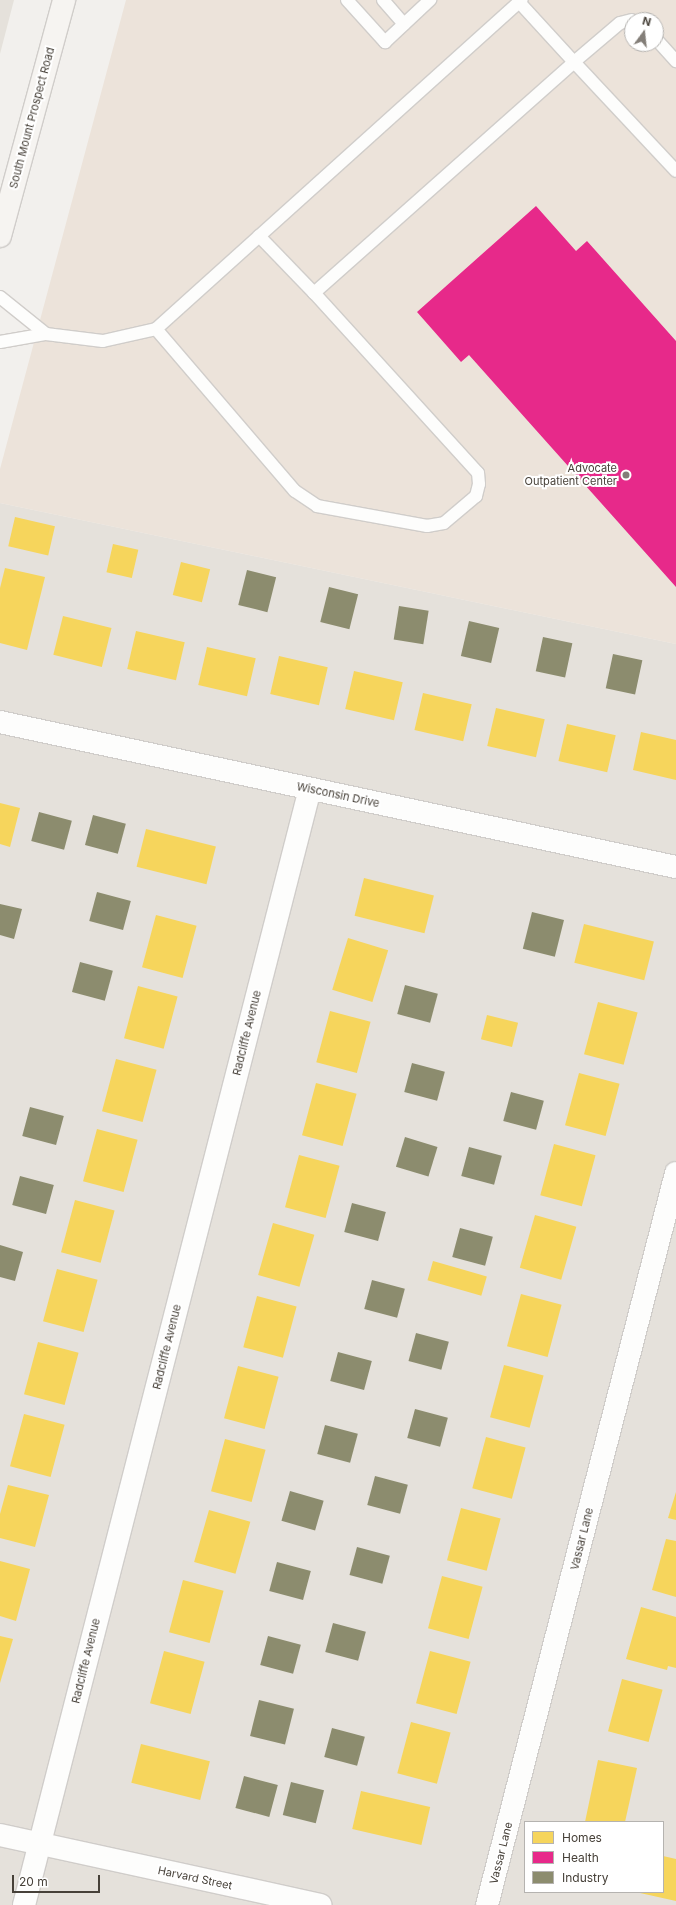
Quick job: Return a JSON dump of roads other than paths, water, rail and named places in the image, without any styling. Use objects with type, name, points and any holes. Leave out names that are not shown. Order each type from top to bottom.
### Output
[{"type":"main road","name":"South Mount Prospect Road","points":[[0,236],[64,0]]},
{"type":"street","name":"Wisconsin Drive","points":[[0,722],[676,867]]},
{"type":"street","name":"Radcliffe Avenue","points":[[24,1905],[310,789]]},
{"type":"street","name":"Vassar Lane","points":[[487,1905],[676,1173]]},
{"type":"street","name":"Harvard Street","points":[[0,1835],[320,1905]]},
{"type":"lane","points":[[347,0],[384,42],[430,0]]},
{"type":"lane","points":[[383,0],[404,24]]},
{"type":"lane","points":[[0,342],[46,334],[103,341],[156,329],[521,1],[574,62],[676,171]]},
{"type":"lane","points":[[314,293],[574,62],[620,23],[624,22]]},
{"type":"lane","points":[[664,48],[676,61]]},
{"type":"lane","points":[[156,329],[295,491],[317,506],[427,526],[444,522],[476,496],[479,484],[478,473],[260,236]]},
{"type":"lane","points":[[0,297],[46,334]]},
{"type":"place","name":"Advocate Outpatient Center","points":[[626,475]]}]
